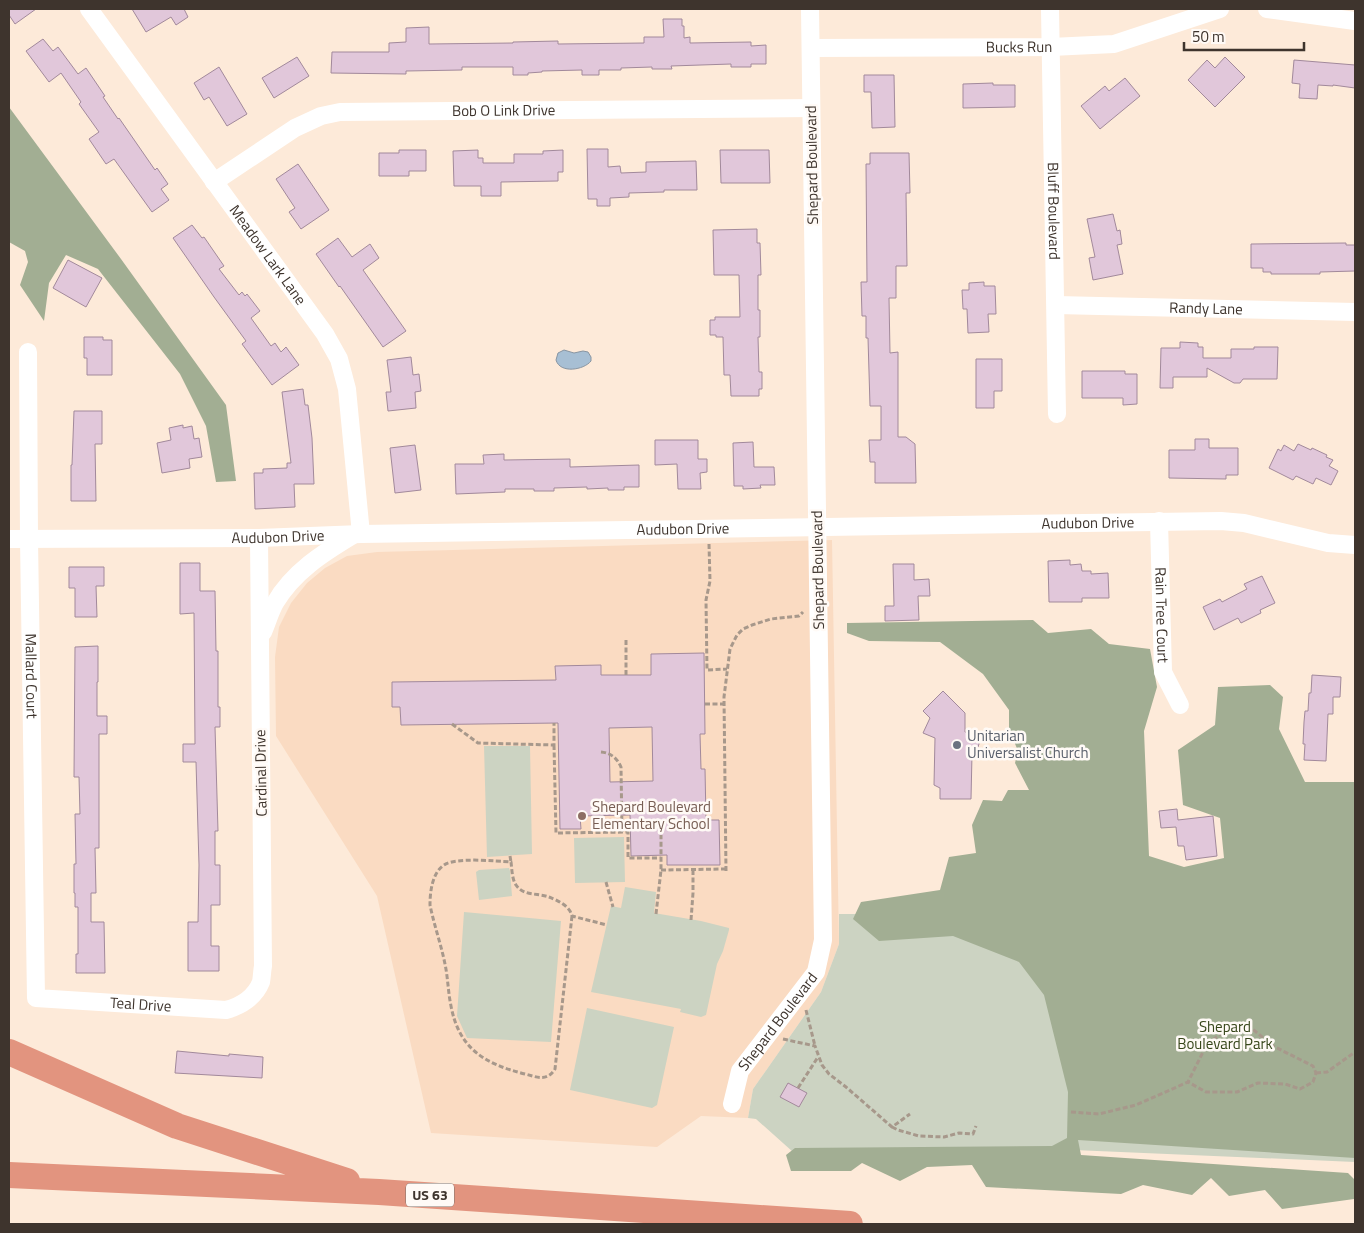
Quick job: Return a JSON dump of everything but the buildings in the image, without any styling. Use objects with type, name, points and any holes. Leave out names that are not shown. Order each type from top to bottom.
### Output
[{"type":"highway","points":[[9,1052],[177,1126],[379,1192]]},
{"type":"highway","name":"US 63","points":[[9,1176],[379,1192],[850,1224]]},
{"type":"street","name":"Meadow Lark Lane","points":[[89,9],[325,334],[339,360],[347,389],[358,534]]},
{"type":"street","name":"Shepard Boulevard","points":[[732,1104],[740,1071],[816,972],[823,940],[810,9]]},
{"type":"street","name":"Bluff Boulevard","points":[[1050,9],[1057,414]]},
{"type":"street","name":"Bucks Run","points":[[811,48],[1051,47],[1114,44],[1220,9]]},
{"type":"street","points":[[1267,9],[1355,21]]},
{"type":"street","name":"Bob O Link Drive","points":[[214,182],[295,128],[322,116],[340,112],[811,108]]},
{"type":"street","name":"Randy Lane","points":[[1056,304],[1355,312]]},
{"type":"street","name":"Mallard Court","points":[[28,352],[36,998]]},
{"type":"street","name":"Audubon Drive","points":[[9,539],[259,538],[358,534],[1221,520],[1328,543],[1355,545]]},
{"type":"street","name":"Rain Tree Court","points":[[1159,521],[1163,672],[1180,705]]},
{"type":"street","points":[[260,639],[274,603],[296,575],[323,553],[358,534]]},
{"type":"street","name":"Cardinal Drive","points":[[244,1002],[254,994],[261,982],[263,966],[259,538]]},
{"type":"street","name":"Teal Drive","points":[[36,998],[215,1010],[226,1010],[244,1002]]},
{"type":"path","points":[[709,544],[710,581],[706,600],[707,670],[728,668]]},
{"type":"path","points":[[661,870],[726,870],[724,704],[730,649],[737,635],[743,629],[752,625],[771,619],[799,616],[805,610],[805,618]]},
{"type":"path","points":[[626,640],[626,675]]},
{"type":"path","points":[[705,704],[724,704]]},
{"type":"path","points":[[554,723],[556,832],[628,832],[628,858],[661,858]]},
{"type":"path","points":[[452,724],[478,743],[554,744]]},
{"type":"path","points":[[601,752],[614,756],[621,767],[622,832]]},
{"type":"path","points":[[656,914],[661,870],[661,835]]},
{"type":"path","points":[[510,856],[516,886],[528,893],[548,897],[566,906],[571,910],[572,916],[555,1068],[551,1075],[546,1077],[537,1077],[490,1063],[470,1046],[461,1034],[451,1008],[444,958],[432,915],[430,896],[436,876],[446,864],[483,860],[511,862]]},
{"type":"path","points":[[691,920],[693,870]]},
{"type":"path","points":[[606,882],[613,907]]},
{"type":"path","points":[[572,916],[607,925]]},
{"type":"path","points":[[802,990],[815,1046],[822,1065],[829,1074],[892,1127],[919,1136],[944,1137],[959,1133],[973,1134],[976,1126]]},
{"type":"path","points":[[1071,1112],[1099,1114],[1136,1105],[1188,1082],[1207,1044],[1225,1031],[1249,1026],[1273,1046],[1313,1066],[1316,1073],[1313,1082],[1300,1089],[1284,1084],[1258,1083],[1237,1092],[1206,1092],[1188,1082]]},
{"type":"path","points":[[768,1036],[815,1046]]},
{"type":"path","points":[[1316,1073],[1327,1072],[1355,1052]]},
{"type":"path","points":[[798,1088],[819,1056]]},
{"type":"path","points":[[892,1127],[910,1114]]},
{"type":"shaded area","name":"Shepard Boulevard Elementary School","points":[[832,540],[839,944],[821,992],[753,1089],[748,1118],[701,1116],[657,1147],[431,1133],[377,896],[276,736],[275,657],[279,627],[291,603],[307,583],[325,568],[347,556],[377,552]]},
{"type":"green space","points":[[9,107],[226,405],[236,481],[216,482],[206,426],[180,374],[98,269],[66,255],[49,283],[44,321],[20,285],[28,262],[25,251],[9,242]]},
{"type":"green space","points":[[1033,620],[1048,633],[1091,629],[1109,644],[1150,649],[1157,687],[1144,731],[1149,856],[1184,867],[1224,858],[1220,818],[1183,805],[1178,750],[1215,725],[1218,687],[1270,685],[1283,697],[1279,729],[1305,782],[1355,782],[1355,1158],[1078,1140],[1081,1155],[1348,1173],[1355,1180],[1354,1199],[1282,1209],[1265,1190],[1229,1196],[1211,1178],[1192,1195],[1143,1185],[1121,1194],[986,1187],[972,1165],[927,1167],[900,1181],[862,1163],[851,1171],[791,1171],[786,1155],[795,1148],[1052,1146],[1067,1138],[1068,1092],[1044,995],[1019,962],[953,936],[879,941],[853,919],[861,902],[940,890],[949,857],[976,853],[972,825],[983,800],[1002,801],[1008,790],[1029,790],[1015,763],[1018,751],[1009,729],[1009,710],[983,674],[940,642],[869,641],[847,633],[847,623]]},
{"type":"green space","points":[[484,746],[530,746],[532,854],[487,857]]},
{"type":"green space","points":[[624,837],[625,882],[575,883],[574,838]]},
{"type":"green space","points":[[509,868],[512,896],[479,900],[476,872],[479,870]]},
{"type":"green space","points":[[625,887],[656,892],[654,913],[729,928],[723,951],[717,964],[706,1015],[701,1017],[680,1012],[681,1009],[591,992],[611,906],[621,908]]},
{"type":"green space","points":[[464,912],[561,921],[551,1042],[467,1038],[457,1016]]},
{"type":"green space","name":"Shepard Boulevard Park","points":[[839,914],[1355,915],[1355,1162],[1074,1150],[793,1152],[756,1119],[748,1118],[753,1089],[821,992],[839,944]]},
{"type":"green space","points":[[587,1008],[674,1027],[657,1105],[652,1108],[570,1090]]},
{"type":"water","points":[[564,350],[574,353],[588,352],[591,361],[583,367],[567,369],[562,367],[556,360],[558,353]]},
{"type":"place","name":"Unitarian Universalist Church","points":[[957,745]]},
{"type":"place","name":"Shepard Boulevard Elementary School","points":[[582,816]]}]
